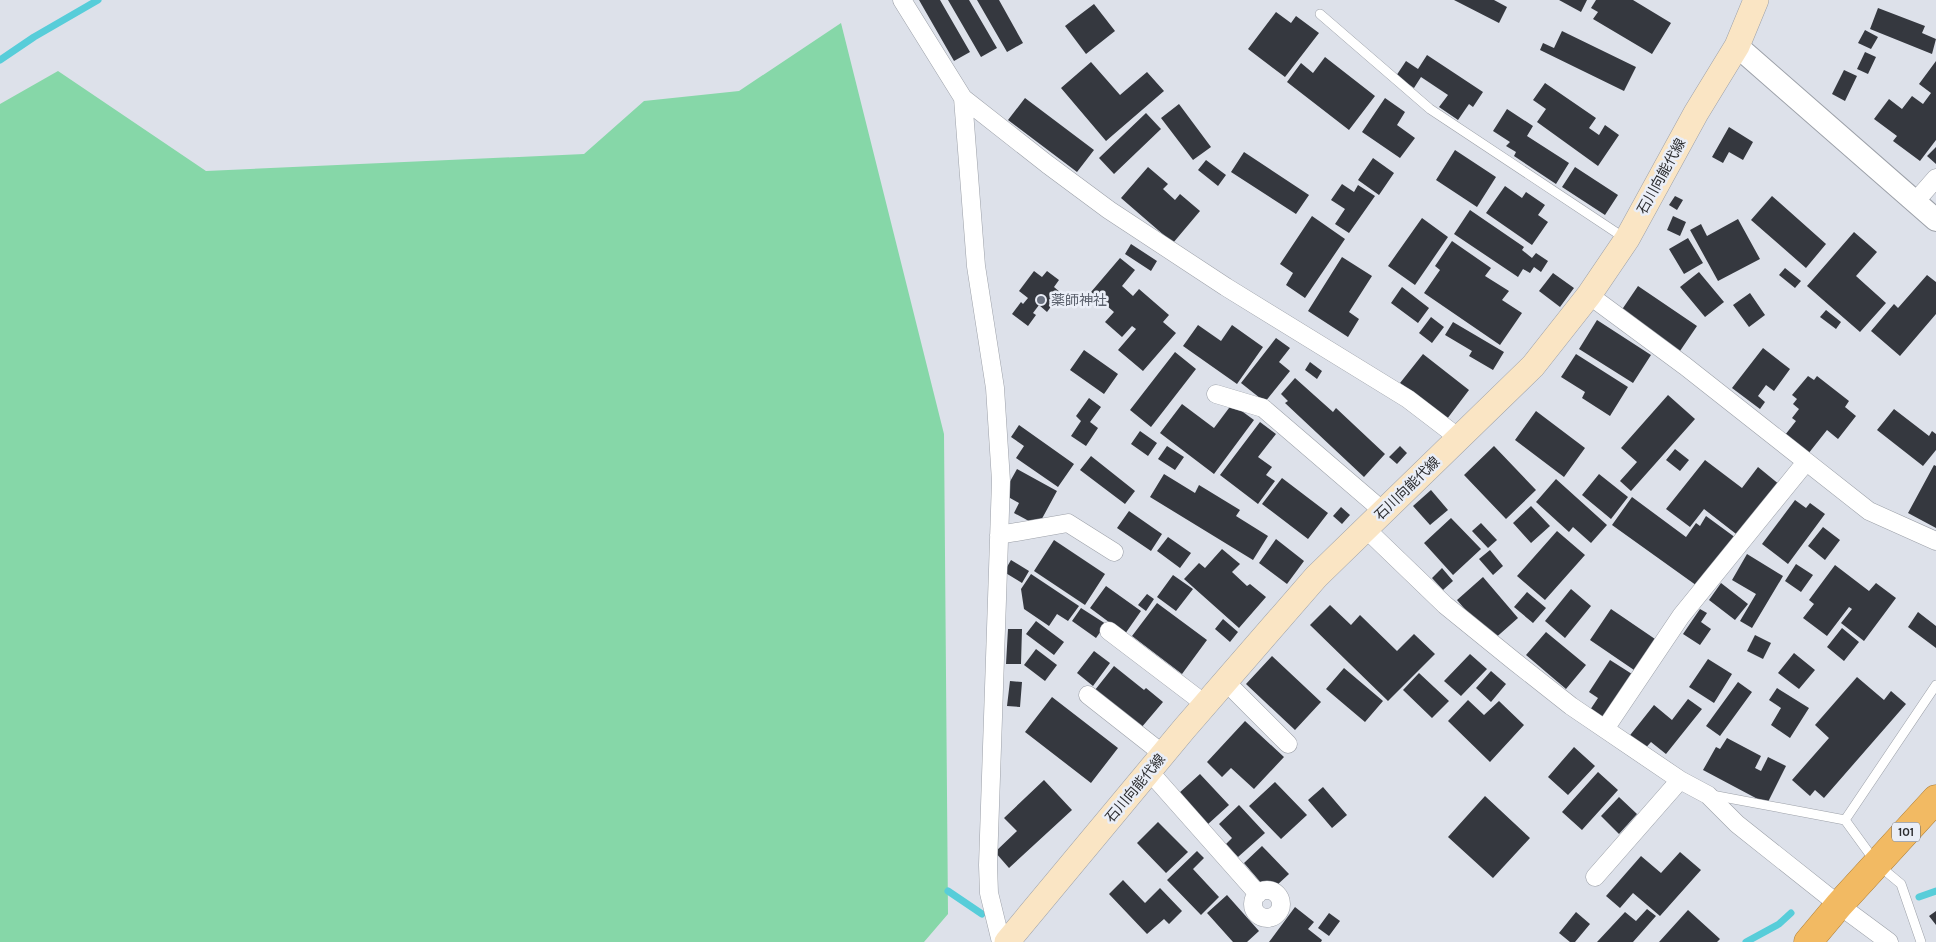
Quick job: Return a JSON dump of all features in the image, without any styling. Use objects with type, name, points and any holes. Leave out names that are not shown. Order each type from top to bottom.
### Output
[{"type":"highway","name":"101","points":[[1808,942],[1839,905],[1936,799]]},
{"type":"main road","name":"石川向能代線","points":[[1007,942],[1205,704],[1316,577],[1533,366],[1589,295],[1627,239],[1696,113],[1738,46],[1756,0]]},
{"type":"street","points":[[902,0],[963,98],[1109,210],[1226,287],[1408,399],[1459,438]]},
{"type":"street","points":[[1738,46],[1936,220]]},
{"type":"street","points":[[963,98],[976,266],[995,388],[1000,481],[988,865],[989,893],[1001,942]]},
{"type":"street","points":[[1915,202],[1936,178]]},
{"type":"street","points":[[1589,295],[1685,366],[1870,511],[1936,541]]},
{"type":"street","points":[[1216,394],[1263,408],[1383,511]]},
{"type":"street","points":[[1605,729],[1681,616],[1806,462]]},
{"type":"street","points":[[999,535],[1068,523],[1114,552]]},
{"type":"street","points":[[1365,528],[1445,605],[1571,706],[1680,780],[1708,795],[1737,824],[1889,942]]},
{"type":"street","points":[[1109,631],[1205,704]]},
{"type":"street","points":[[1225,681],[1288,744]]},
{"type":"street","points":[[1088,695],[1156,763],[1258,894]]},
{"type":"street","points":[[1595,878],[1680,780]]},
{"type":"lane","points":[[1320,14],[1430,109],[1627,239]]},
{"type":"lane","points":[[1845,820],[1936,685]]},
{"type":"lane","points":[[1708,795],[1845,820],[1877,864],[1901,884],[1921,942]]},
{"type":"green space","points":[[841,23],[944,434],[948,914],[924,942],[0,942],[0,104],[58,71],[206,171],[584,154],[644,101],[739,91]]},
{"type":"building","points":[[919,0],[940,0],[970,52],[954,61]]},
{"type":"building","points":[[948,0],[969,0],[997,48],[981,57]]},
{"type":"building","points":[[977,0],[999,0],[1023,43],[1007,52]]},
{"type":"building","points":[[1454,0],[1494,0],[1507,7],[1499,23]]},
{"type":"building","points":[[1559,0],[1587,0],[1581,12]]},
{"type":"building","points":[[1596,0],[1633,0],[1671,23],[1652,54],[1593,19],[1598,12],[1591,8]]},
{"type":"building","points":[[1094,4],[1115,31],[1086,54],[1065,26]]},
{"type":"building","points":[[1878,8],[1925,26],[1922,33],[1936,39],[1932,54],[1870,29]]},
{"type":"building","points":[[1276,12],[1291,23],[1296,16],[1319,33],[1285,77],[1248,49]]},
{"type":"building","points":[[1865,30],[1878,37],[1871,49],[1858,43]]},
{"type":"building","points":[[1562,31],[1636,67],[1624,91],[1540,50],[1543,43],[1554,48]]},
{"type":"building","points":[[1865,52],[1876,57],[1868,74],[1857,69]]},
{"type":"building","points":[[1427,55],[1483,92],[1473,107],[1469,104],[1458,120],[1439,107],[1448,95],[1421,77],[1414,88],[1396,76],[1406,61],[1418,69]]},
{"type":"building","points":[[1325,57],[1375,96],[1349,130],[1287,82],[1301,63],[1313,73]]},
{"type":"building","points":[[1936,61],[1936,140],[1920,161],[1893,141],[1897,136],[1874,119],[1889,99],[1902,109],[1912,96],[1923,104],[1931,93],[1919,84]]},
{"type":"building","points":[[1091,62],[1120,95],[1147,72],[1164,91],[1106,141],[1061,88]]},
{"type":"building","points":[[1844,70],[1857,76],[1845,101],[1832,94]]},
{"type":"building","points":[[1545,83],[1596,118],[1589,128],[1599,135],[1605,125],[1619,135],[1598,166],[1537,122],[1546,109],[1533,100]]},
{"type":"building","points":[[1025,98],[1094,150],[1077,172],[1008,120]]},
{"type":"building","points":[[1385,98],[1405,112],[1397,125],[1415,138],[1400,158],[1362,132]]},
{"type":"building","points":[[1179,104],[1211,147],[1193,160],[1161,118]]},
{"type":"building","points":[[1507,109],[1533,126],[1527,136],[1569,163],[1556,184],[1514,156],[1516,152],[1506,146],[1510,142],[1493,131]]},
{"type":"building","points":[[1146,113],[1161,129],[1114,174],[1099,158]]},
{"type":"building","points":[[1729,127],[1753,142],[1743,160],[1729,152],[1723,163],[1712,157]]},
{"type":"building","points":[[1936,147],[1936,164],[1927,156]]},
{"type":"building","points":[[1455,150],[1496,177],[1477,207],[1436,180]]},
{"type":"building","points":[[1244,152],[1309,195],[1296,214],[1231,172]]},
{"type":"building","points":[[1373,158],[1394,173],[1379,195],[1358,180]]},
{"type":"building","points":[[1206,160],[1226,175],[1218,186],[1198,170]]},
{"type":"building","points":[[1148,167],[1168,184],[1163,189],[1175,200],[1180,194],[1200,211],[1173,243],[1121,198]]},
{"type":"building","points":[[1575,167],[1618,195],[1605,215],[1562,187]]},
{"type":"building","points":[[1342,184],[1354,192],[1358,185],[1375,196],[1349,233],[1335,224],[1345,209],[1331,200]]},
{"type":"building","points":[[1505,186],[1522,198],[1526,192],[1545,205],[1538,215],[1548,222],[1532,245],[1486,213]]},
{"type":"building","points":[[1675,196],[1683,200],[1677,210],[1669,205]]},
{"type":"building","points":[[1772,196],[1826,244],[1806,268],[1751,220]]},
{"type":"building","points":[[1470,210],[1524,247],[1522,250],[1532,258],[1536,253],[1548,261],[1541,272],[1534,267],[1530,273],[1523,269],[1518,277],[1454,234]]},
{"type":"building","points":[[1312,216],[1345,239],[1305,298],[1286,285],[1293,273],[1280,264]]},
{"type":"building","points":[[1673,216],[1686,222],[1680,236],[1667,230]]},
{"type":"building","points":[[1422,218],[1448,237],[1415,285],[1388,266]]},
{"type":"building","points":[[1738,219],[1760,259],[1718,281],[1690,230],[1701,224],[1707,236]]},
{"type":"building","points":[[1854,232],[1877,252],[1856,276],[1886,303],[1860,332],[1807,286]]},
{"type":"building","points":[[1688,238],[1703,263],[1684,274],[1669,249]]},
{"type":"building","points":[[1452,241],[1491,268],[1485,276],[1509,291],[1502,300],[1522,313],[1500,345],[1424,293],[1440,270],[1435,266]]},
{"type":"building","points":[[1131,244],[1157,261],[1151,271],[1125,254]]},
{"type":"building","points":[[1342,257],[1372,276],[1349,312],[1359,319],[1348,337],[1308,311]]},
{"type":"building","points":[[1120,258],[1135,270],[1122,286],[1133,296],[1139,289],[1169,315],[1163,322],[1176,333],[1143,371],[1118,350],[1136,329],[1132,326],[1122,337],[1105,322],[1114,312],[1091,292]]},
{"type":"building","points":[[1785,268],[1801,281],[1795,288],[1779,275]]},
{"type":"building","name":"薬師神社","points":[[1034,271],[1042,277],[1047,271],[1059,280],[1054,287],[1061,293],[1047,312],[1039,305],[1033,313],[1036,315],[1028,326],[1012,314],[1021,302],[1023,304],[1028,298],[1019,291]]},
{"type":"building","points":[[1699,272],[1724,302],[1705,317],[1680,287]]},
{"type":"building","points":[[1553,273],[1574,288],[1560,307],[1539,291]]},
{"type":"building","points":[[1927,275],[1936,282],[1936,314],[1900,356],[1871,331],[1894,304],[1898,308]]},
{"type":"building","points":[[1638,286],[1697,326],[1680,351],[1621,311]]},
{"type":"building","points":[[1402,287],[1429,308],[1418,323],[1391,303]]},
{"type":"building","points":[[1750,293],[1765,315],[1749,327],[1733,305]]},
{"type":"building","points":[[1826,310],[1841,322],[1836,329],[1820,317]]},
{"type":"building","points":[[1431,317],[1444,327],[1432,343],[1419,333]]},
{"type":"building","points":[[1597,320],[1651,355],[1633,383],[1579,349]]},
{"type":"building","points":[[1453,322],[1504,352],[1493,370],[1469,356],[1472,351],[1445,335]]},
{"type":"building","points":[[1198,325],[1221,341],[1232,325],[1263,347],[1237,384],[1183,346]]},
{"type":"building","points":[[1276,338],[1290,348],[1279,362],[1290,371],[1265,402],[1241,383]]},
{"type":"building","points":[[1763,348],[1790,369],[1774,391],[1766,385],[1758,396],[1765,402],[1760,409],[1732,388]]},
{"type":"building","points":[[1084,350],[1118,374],[1104,394],[1070,370]]},
{"type":"building","points":[[1175,352],[1196,369],[1151,427],[1130,410]]},
{"type":"building","points":[[1423,354],[1469,390],[1447,419],[1400,383]]},
{"type":"building","points":[[1576,354],[1628,387],[1610,416],[1582,398],[1585,392],[1561,377]]},
{"type":"building","points":[[1310,362],[1322,371],[1317,379],[1305,370]]},
{"type":"building","points":[[1808,376],[1814,380],[1817,376],[1849,401],[1845,407],[1856,416],[1838,439],[1827,430],[1808,454],[1785,435],[1796,421],[1792,418],[1799,409],[1793,404],[1797,399],[1792,395]]},
{"type":"building","points":[[1295,378],[1333,412],[1336,408],[1385,454],[1364,477],[1285,403],[1288,401],[1281,394]]},
{"type":"building","points":[[1668,395],[1695,419],[1631,491],[1620,481],[1637,462],[1621,448]]},
{"type":"building","points":[[1089,398],[1101,407],[1090,422],[1098,428],[1086,446],[1071,436],[1081,421],[1076,416]]},
{"type":"building","points":[[1182,404],[1214,428],[1232,404],[1254,420],[1214,474],[1160,433]]},
{"type":"building","points":[[1894,409],[1929,436],[1932,431],[1936,434],[1936,450],[1923,466],[1877,430]]},
{"type":"building","points":[[1536,411],[1585,448],[1564,477],[1515,440]]},
{"type":"building","points":[[1260,422],[1276,434],[1258,457],[1272,467],[1266,475],[1275,481],[1258,504],[1220,475]]},
{"type":"building","points":[[1019,425],[1074,464],[1058,487],[1016,458],[1024,446],[1011,437]]},
{"type":"building","points":[[1140,431],[1157,443],[1148,456],[1131,444]]},
{"type":"building","points":[[1167,446],[1184,457],[1175,470],[1158,459]]},
{"type":"building","points":[[1400,446],[1407,453],[1397,464],[1389,457]]},
{"type":"building","points":[[1494,446],[1536,490],[1506,519],[1464,475]]},
{"type":"building","points":[[1675,449],[1689,460],[1680,471],[1666,460]]},
{"type":"building","points":[[1091,456],[1135,491],[1125,504],[1080,470]]},
{"type":"building","points":[[1705,460],[1742,488],[1758,467],[1780,485],[1740,537],[1704,509],[1690,527],[1666,509]]},
{"type":"building","points":[[1934,465],[1936,466],[1936,528],[1908,513]]},
{"type":"building","points":[[1017,469],[1057,491],[1038,526],[1014,513],[1019,503],[1003,494]]},
{"type":"building","points":[[1164,474],[1195,493],[1199,485],[1240,510],[1236,516],[1268,536],[1253,560],[1150,497]]},
{"type":"building","points":[[1599,474],[1628,497],[1611,519],[1582,495]]},
{"type":"building","points":[[1282,478],[1328,513],[1308,539],[1262,504]]},
{"type":"building","points":[[1556,479],[1607,525],[1591,543],[1573,527],[1569,532],[1536,502]]},
{"type":"building","points":[[1431,490],[1448,510],[1430,525],[1413,506]]},
{"type":"building","points":[[1632,497],[1686,537],[1696,523],[1700,526],[1706,516],[1736,538],[1700,588],[1612,525]]},
{"type":"building","points":[[1795,500],[1806,508],[1810,503],[1825,514],[1788,564],[1762,544]]},
{"type":"building","points":[[1531,506],[1550,526],[1531,543],[1513,523]]},
{"type":"building","points":[[1341,507],[1350,515],[1342,524],[1333,516]]},
{"type":"building","points":[[1129,511],[1162,534],[1151,551],[1117,528]]},
{"type":"building","points":[[1451,518],[1481,549],[1453,575],[1424,543]]},
{"type":"building","points":[[1481,523],[1497,540],[1488,548],[1472,531]]},
{"type":"building","points":[[1823,527],[1840,540],[1825,560],[1808,546]]},
{"type":"building","points":[[1557,531],[1585,555],[1545,600],[1517,576]]},
{"type":"building","points":[[1168,537],[1191,553],[1180,568],[1157,551]]},
{"type":"building","points":[[1276,539],[1304,561],[1287,584],[1259,563]]},
{"type":"building","points":[[1054,540],[1105,574],[1085,605],[1034,571]]},
{"type":"building","points":[[1222,549],[1240,564],[1232,572],[1247,586],[1250,584],[1266,597],[1239,628],[1184,579],[1199,563],[1205,568]]},
{"type":"building","points":[[1490,550],[1503,566],[1493,575],[1479,559]]},
{"type":"building","points":[[1747,554],[1783,576],[1752,628],[1740,621],[1756,594],[1732,580]]},
{"type":"building","points":[[1011,560],[1029,571],[1022,583],[1004,572]]},
{"type":"building","points":[[1796,564],[1813,575],[1801,592],[1785,581]]},
{"type":"building","points":[[1835,565],[1869,591],[1876,583],[1896,598],[1864,641],[1841,623],[1852,609],[1849,607],[1827,636],[1803,618],[1814,604],[1809,600]]},
{"type":"building","points":[[1442,568],[1453,581],[1443,590],[1432,578]]},
{"type":"building","points":[[1031,574],[1079,606],[1068,621],[1057,614],[1049,626],[1024,609],[1021,589]]},
{"type":"building","points":[[1173,575],[1193,589],[1176,611],[1157,597]]},
{"type":"building","points":[[1483,577],[1518,618],[1492,641],[1457,600]]},
{"type":"building","points":[[1721,583],[1748,604],[1735,620],[1709,600]]},
{"type":"building","points":[[1106,586],[1141,611],[1125,634],[1090,608]]},
{"type":"building","points":[[1571,589],[1591,606],[1565,638],[1545,621]]},
{"type":"building","points":[[1527,592],[1546,608],[1533,623],[1514,607]]},
{"type":"building","points":[[1147,594],[1154,599],[1146,611],[1138,605]]},
{"type":"building","points":[[1157,603],[1207,640],[1182,674],[1132,636]]},
{"type":"building","points":[[1330,605],[1351,625],[1360,615],[1397,651],[1414,634],[1435,654],[1388,701],[1310,625]]},
{"type":"building","points":[[1081,608],[1106,624],[1096,638],[1072,621]]},
{"type":"building","points":[[1611,609],[1655,639],[1634,670],[1590,640]]},
{"type":"building","points":[[1700,609],[1707,613],[1701,622],[1711,629],[1700,645],[1683,634]]},
{"type":"building","points":[[1918,612],[1936,626],[1936,648],[1908,627]]},
{"type":"building","points":[[1223,619],[1238,632],[1230,642],[1215,629]]},
{"type":"building","points":[[1036,621],[1064,642],[1054,655],[1026,634]]},
{"type":"building","points":[[1842,628],[1859,642],[1844,661],[1827,647]]},
{"type":"building","points":[[1008,629],[1022,629],[1021,664],[1006,664]]},
{"type":"building","points":[[1546,632],[1586,665],[1566,689],[1526,655]]},
{"type":"building","points":[[1755,635],[1771,643],[1763,659],[1747,651]]},
{"type":"building","points":[[1036,649],[1057,665],[1045,681],[1024,665]]},
{"type":"building","points":[[1094,651],[1110,663],[1093,686],[1077,673]]},
{"type":"building","points":[[1794,653],[1815,670],[1799,689],[1778,673]]},
{"type":"building","points":[[1470,654],[1487,669],[1461,696],[1444,681]]},
{"type":"building","points":[[1272,656],[1321,702],[1295,730],[1246,684]]},
{"type":"building","points":[[1708,659],[1732,674],[1714,703],[1689,687]]},
{"type":"building","points":[[1610,660],[1632,674],[1598,724],[1586,716],[1598,698],[1589,692]]},
{"type":"building","points":[[1114,666],[1144,690],[1146,688],[1163,702],[1141,728],[1095,690]]},
{"type":"building","points":[[1344,668],[1383,701],[1365,722],[1326,689]]},
{"type":"building","points":[[1491,671],[1506,684],[1491,702],[1476,688]]},
{"type":"building","points":[[1419,673],[1449,701],[1432,718],[1403,690]]},
{"type":"building","points":[[1857,677],[1884,700],[1891,691],[1906,704],[1824,798],[1815,790],[1810,796],[1792,780],[1829,738],[1815,725]]},
{"type":"building","points":[[1010,681],[1022,682],[1020,707],[1007,706]]},
{"type":"building","points":[[1738,682],[1752,692],[1720,736],[1706,726]]},
{"type":"building","points":[[1777,688],[1809,708],[1790,738],[1771,725],[1781,708],[1769,700]]},
{"type":"building","points":[[1052,697],[1118,748],[1091,783],[1025,732]]},
{"type":"building","points":[[1688,699],[1702,709],[1666,754],[1651,742],[1643,751],[1627,739],[1654,705],[1672,720]]},
{"type":"building","points":[[1468,700],[1484,715],[1499,701],[1524,725],[1490,762],[1448,721]]},
{"type":"building","points":[[1245,721],[1284,757],[1254,789],[1231,768],[1222,777],[1207,762]]},
{"type":"building","points":[[1727,738],[1761,756],[1755,768],[1761,771],[1768,757],[1786,766],[1767,804],[1703,770],[1716,747],[1720,749]]},
{"type":"building","points":[[1574,747],[1595,766],[1568,795],[1548,777]]},
{"type":"building","points":[[1598,772],[1618,790],[1582,830],[1562,812]]},
{"type":"building","points":[[1200,774],[1229,805],[1207,825],[1179,793]]},
{"type":"building","points":[[1044,780],[1072,810],[1009,868],[995,852],[1017,831],[1004,818]]},
{"type":"building","points":[[1275,782],[1307,815],[1281,839],[1249,806]]},
{"type":"building","points":[[1323,787],[1347,815],[1332,828],[1308,800]]},
{"type":"building","points":[[1485,796],[1530,838],[1493,878],[1448,837]]},
{"type":"building","points":[[1619,797],[1637,814],[1619,834],[1601,816]]},
{"type":"building","points":[[1239,805],[1265,833],[1238,857],[1226,844],[1232,838],[1219,824]]},
{"type":"building","points":[[1158,822],[1188,852],[1166,873],[1137,843]]},
{"type":"building","points":[[1262,846],[1289,874],[1276,886],[1262,884],[1244,863]]},
{"type":"building","points":[[1197,851],[1204,858],[1193,869],[1219,897],[1201,915],[1167,880]]},
{"type":"building","points":[[1680,852],[1701,870],[1660,916],[1633,893],[1620,908],[1606,896],[1641,856],[1661,873]]},
{"type":"building","points":[[1123,880],[1145,903],[1160,888],[1182,911],[1169,924],[1164,919],[1147,934],[1109,894]]},
{"type":"building","points":[[1227,895],[1259,931],[1247,942],[1233,942],[1207,913]]},
{"type":"building","points":[[1295,907],[1314,922],[1308,929],[1322,940],[1321,942],[1269,942]]},
{"type":"building","points":[[1647,909],[1656,916],[1633,942],[1597,942],[1625,912],[1636,921]]},
{"type":"building","points":[[1688,910],[1720,939],[1717,942],[1659,942]]},
{"type":"building","points":[[1936,911],[1936,925],[1929,916]]},
{"type":"building","points":[[1576,912],[1590,924],[1575,942],[1570,942],[1559,933]]},
{"type":"building","points":[[1329,913],[1340,921],[1329,936],[1318,928]]},
{"type":"waterway","points":[[0,60],[34,37],[98,0]]},
{"type":"waterway","points":[[948,891],[982,914]]},
{"type":"waterway","points":[[1919,897],[1936,891]]},
{"type":"waterway","points":[[1746,942],[1779,924],[1791,913]]},
{"type":"place","name":"薬師神社","points":[[1041,300]]}]
